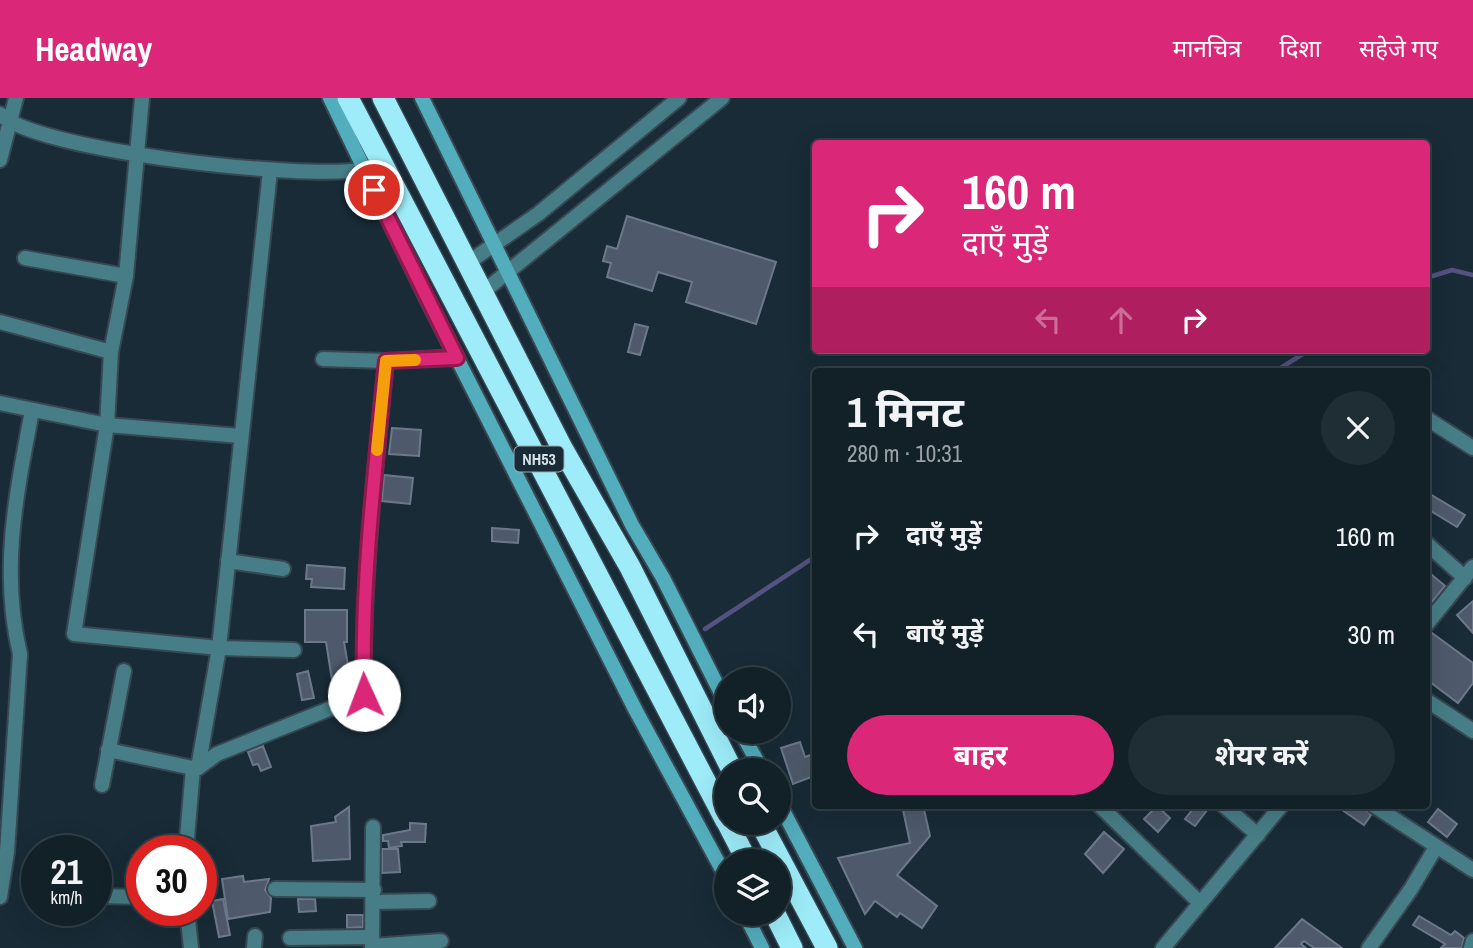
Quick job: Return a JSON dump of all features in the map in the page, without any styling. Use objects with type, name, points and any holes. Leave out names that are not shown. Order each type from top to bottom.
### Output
[{"type":"highway","name":"NH53","points":[[348,98],[572,521],[714,797]]},
{"type":"highway","name":"NH53","points":[[383,98],[562,448],[630,567],[726,758]]},
{"type":"highway","points":[[767,835],[827,948]]},
{"type":"highway","points":[[781,926],[792,948]]},
{"type":"street","points":[[0,160],[5,119],[16,98]]},
{"type":"street","points":[[142,98],[125,276],[111,352],[107,425],[74,634],[219,648],[294,650]]},
{"type":"street","points":[[330,98],[457,358],[636,711],[714,855]]},
{"type":"street","points":[[422,98],[632,525],[663,578],[714,679]]},
{"type":"street","points":[[469,262],[538,214],[679,98]]},
{"type":"street","points":[[483,292],[722,98]]},
{"type":"street","points":[[5,119],[72,142],[137,153],[270,171],[351,172],[364,169]]},
{"type":"street","points":[[188,835],[195,768],[219,648],[270,171]]},
{"type":"street","points":[[24,258],[125,276]]},
{"type":"street","points":[[0,322],[111,352]]},
{"type":"street","points":[[323,359],[386,361],[457,358]]},
{"type":"street","points":[[108,750],[195,768],[218,754],[364,695],[363,643],[369,544],[386,361]]},
{"type":"street","points":[[0,403],[107,425],[240,436]]},
{"type":"street","points":[[0,896],[15,742],[20,654],[10,626],[3,552],[32,411]]},
{"type":"street","points":[[1430,421],[1473,448]]},
{"type":"street","points":[[1430,546],[1469,572],[1430,620]]},
{"type":"street","points":[[228,561],[283,569]]},
{"type":"street","points":[[0,640],[16,641]]},
{"type":"street","points":[[102,785],[124,671]]},
{"type":"street","points":[[1430,703],[1473,731]]},
{"type":"street","points":[[1103,809],[1200,903]]},
{"type":"street","points":[[1228,809],[1258,835]]},
{"type":"street","points":[[1163,948],[1279,809]]},
{"type":"street","points":[[1379,809],[1473,870]]},
{"type":"street","points":[[791,826],[855,948]]},
{"type":"street","points":[[372,944],[373,827]]},
{"type":"street","points":[[1369,948],[1411,890],[1436,847]]},
{"type":"street","points":[[275,889],[429,901]]},
{"type":"street","points":[[189,926],[191,948]]},
{"type":"street","points":[[751,926],[762,948]]},
{"type":"street","points":[[290,938],[372,944],[441,942]]},
{"type":"street","points":[[1471,948],[1473,941]]},
{"type":"building","points":[[627,216],[776,262],[756,324],[686,302],[692,282],[658,272],[652,291],[607,277],[611,263],[603,261],[607,246],[617,249]]},
{"type":"building","points":[[635,324],[648,327],[640,355],[628,352]]},
{"type":"building","points":[[392,428],[421,430],[419,456],[389,454]]},
{"type":"building","points":[[384,475],[413,478],[410,504],[382,501]]},
{"type":"building","points":[[1430,494],[1465,515],[1457,527],[1430,510]]},
{"type":"building","points":[[492,528],[519,530],[518,543],[492,541]]},
{"type":"building","points":[[307,565],[345,568],[344,589],[311,587],[312,579],[306,579]]},
{"type":"building","points":[[1430,573],[1445,586],[1430,604]]},
{"type":"building","points":[[1473,601],[1473,633],[1457,615]]},
{"type":"building","points":[[305,610],[347,610],[347,642],[344,642],[350,677],[332,680],[326,642],[305,642]]},
{"type":"building","points":[[1430,633],[1473,663],[1473,683],[1458,703],[1430,682]]},
{"type":"building","points":[[308,671],[314,698],[302,700],[297,674]]},
{"type":"building","points":[[381,692],[390,715],[353,718],[350,711],[368,704],[374,695]]},
{"type":"building","points":[[800,742],[805,757],[812,754],[812,777],[793,784],[791,758],[784,758],[781,748]]},
{"type":"building","points":[[263,746],[271,767],[261,771],[258,764],[253,765],[248,752]]},
{"type":"building","points":[[349,807],[350,859],[313,861],[311,826],[336,822],[335,817]]},
{"type":"building","points":[[903,809],[924,809],[930,836],[897,875],[937,906],[922,928],[900,913],[897,917],[875,901],[865,914],[838,858],[910,843]]},
{"type":"building","points":[[1154,809],[1160,809],[1170,818],[1158,832],[1144,819]]},
{"type":"building","points":[[1193,809],[1208,809],[1195,826],[1185,819]]},
{"type":"building","points":[[1341,809],[1365,809],[1371,815],[1364,825]]},
{"type":"building","points":[[1438,809],[1457,824],[1447,837],[1428,822]]},
{"type":"building","points":[[410,823],[426,824],[425,842],[401,842],[402,846],[389,848],[388,841],[383,841],[383,835],[410,830]]},
{"type":"building","points":[[1104,832],[1124,849],[1103,873],[1085,854]]},
{"type":"building","points":[[382,849],[398,849],[400,872],[382,873]]},
{"type":"building","points":[[243,876],[244,882],[269,879],[265,890],[271,898],[270,912],[228,919],[222,879]]},
{"type":"building","points":[[223,899],[230,935],[219,937],[217,900]]},
{"type":"building","points":[[298,899],[315,899],[316,911],[299,912]]},
{"type":"building","points":[[347,915],[363,915],[363,927],[347,928]]},
{"type":"building","points":[[1419,916],[1451,935],[1455,931],[1464,938],[1462,948],[1441,948],[1445,944],[1413,925]]},
{"type":"building","points":[[1302,919],[1342,948],[1314,948],[1304,941],[1301,944],[1306,948],[1275,948]]},
{"type":"waterway","points":[[1430,277],[1452,270],[1473,275]]},
{"type":"waterway","points":[[1281,368],[1303,354]]},
{"type":"waterway","points":[[705,629],[812,559]]},
{"type":"slow traffic","points":[[377,450],[386,361],[415,360]]},
{"type":"route","points":[[364,695],[363,643],[369,544],[386,361],[457,358],[374,190]]}]
